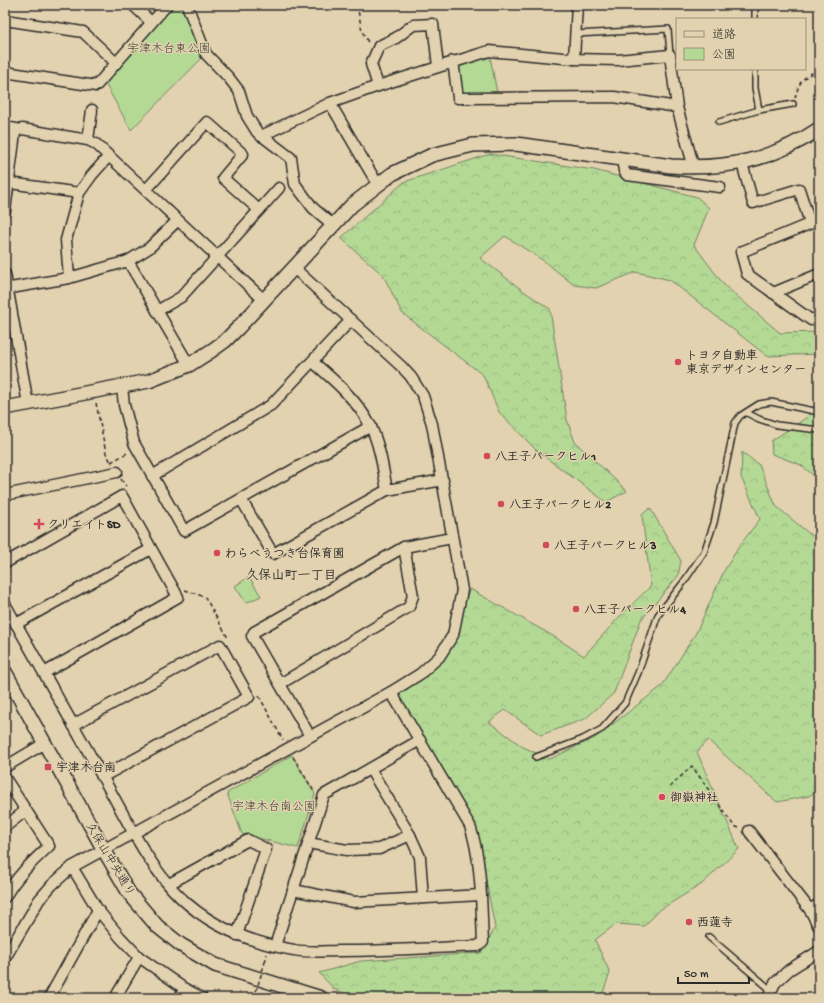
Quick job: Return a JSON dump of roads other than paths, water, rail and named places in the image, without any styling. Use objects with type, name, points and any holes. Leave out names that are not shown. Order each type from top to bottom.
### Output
[{"type":"street","points":[[133,5],[151,22]]},
{"type":"street","points":[[5,72],[96,86],[151,22],[168,5]]},
{"type":"street","points":[[187,5],[206,54],[239,91],[247,116],[257,132],[291,158],[295,184],[313,208],[333,226]]},
{"type":"street","points":[[574,59],[577,5]]},
{"type":"street","points":[[5,20],[83,32],[116,63]]},
{"type":"street","points":[[378,86],[371,64],[379,46],[396,38],[413,25],[433,24],[438,66]]},
{"type":"street","points":[[261,136],[330,103],[453,61],[489,51],[574,59],[618,60],[670,55],[677,107],[694,168]]},
{"type":"street","points":[[453,61],[458,98],[614,97],[677,107]]},
{"type":"street","points":[[330,103],[378,185]]},
{"type":"street","points":[[88,140],[92,110]]},
{"type":"street","points":[[146,190],[207,122],[243,154],[223,178],[259,210]]},
{"type":"street","points":[[5,128],[17,130],[22,129],[88,140],[96,144],[264,300]]},
{"type":"street","points":[[5,408],[149,381],[188,365],[225,341],[352,205],[392,174],[432,155],[481,144],[502,143],[530,145],[671,166],[694,168],[714,167],[742,163],[782,150],[819,129]]},
{"type":"street","points":[[5,211],[10,183],[15,133],[17,130]]},
{"type":"street","points":[[69,278],[66,240],[79,194],[92,175],[110,156]]},
{"type":"street","points":[[622,159],[624,171],[627,175],[720,187]]},
{"type":"street","points":[[742,163],[753,203],[799,189],[814,221],[741,252],[747,274],[811,320],[819,317]]},
{"type":"street","points":[[10,183],[79,194]]},
{"type":"street","points":[[157,311],[180,297],[279,188]]},
{"type":"street","points":[[6,289],[69,278],[128,261],[149,248],[178,220]]},
{"type":"street","points":[[128,261],[188,365]]},
{"type":"street","points":[[5,958],[39,900],[52,884],[72,867],[391,692],[420,674],[439,657],[453,634],[462,590],[432,424],[423,396],[411,377],[402,367],[294,268]]},
{"type":"street","points":[[5,274],[6,289],[28,404]]},
{"type":"street","points":[[774,293],[819,274]]},
{"type":"street","points":[[152,476],[271,406],[351,320]]},
{"type":"street","points":[[313,362],[360,408],[371,426],[380,453],[387,490]]},
{"type":"street","points":[[122,387],[124,405],[137,448],[184,531],[371,426]]},
{"type":"street","points":[[5,495],[117,472]]},
{"type":"street","points":[[241,499],[273,554],[387,490],[443,480]]},
{"type":"street","points":[[5,563],[122,496],[178,597],[44,673]]},
{"type":"street","points":[[310,736],[252,636],[254,632],[404,547],[452,538]]},
{"type":"street","points":[[280,684],[409,607],[413,596],[404,547]]},
{"type":"street","points":[[16,624],[151,549]]},
{"type":"street","points":[[5,604],[102,777],[157,871],[180,897],[197,912],[218,926],[237,935],[296,951],[357,951],[478,946],[483,942],[481,895],[475,840],[470,826],[391,692]]},
{"type":"street","points":[[73,725],[220,645],[249,697],[102,777]]},
{"type":"street","name":"久保山中央通り","points":[[5,672],[129,893],[157,926],[181,945],[215,965],[321,998]]},
{"type":"street","points":[[275,946],[324,795],[420,740]]},
{"type":"street","points":[[5,767],[45,743]]},
{"type":"street","points":[[370,769],[410,835],[420,857],[424,898]]},
{"type":"street","points":[[5,778],[49,846],[27,867],[10,887],[5,898]]},
{"type":"street","points":[[5,827],[25,811]]},
{"type":"street","points":[[749,831],[810,910],[819,927]]},
{"type":"street","points":[[308,843],[347,850],[379,849],[410,835]]},
{"type":"street","points":[[169,884],[248,840],[266,849],[237,935]]},
{"type":"street","points":[[72,867],[98,910],[120,937],[139,956],[185,989],[202,998]]},
{"type":"street","points":[[293,890],[354,902],[481,895]]},
{"type":"street","points":[[810,910],[819,904]]},
{"type":"street","points":[[49,998],[98,910]]},
{"type":"street","points":[[769,994],[775,983],[789,970],[819,951]]},
{"type":"street","points":[[115,998],[139,956]]},
{"type":"street","points":[[179,998],[185,989]]},
{"type":"lane","points":[[755,5],[755,18]]},
{"type":"lane","points":[[576,34],[668,29],[670,55]]},
{"type":"lane","points":[[755,70],[755,88],[758,110]]},
{"type":"lane","points":[[719,122],[758,110],[793,104]]},
{"type":"lane","points":[[536,757],[583,739],[602,729],[625,703],[638,673],[658,615],[683,584],[704,552],[714,523],[735,423],[740,416],[747,413],[759,404],[771,402],[819,412]]},
{"type":"lane","points":[[747,413],[777,425],[819,430]]},
{"type":"lane","points":[[709,937],[769,994]]},
{"type":"place","name":"トヨタ自動車 東京デザインセンター","points":[[678,362]]},
{"type":"place","name":"八王子パークヒル1","points":[[487,456]]},
{"type":"place","name":"八王子パークヒル2","points":[[501,504]]},
{"type":"place","name":"クリエイトSD","points":[[39,524]]},
{"type":"place","name":"八王子パークヒル3","points":[[546,545]]},
{"type":"place","name":"わらべうつき台保育園","points":[[217,553]]},
{"type":"place","name":"八王子パークヒル4","points":[[576,609]]},
{"type":"place","name":"宇津木台南","points":[[48,767]]},
{"type":"place","name":"御嶽神社","points":[[662,797]]},
{"type":"place","name":"西蓮寺","points":[[689,922]]},
{"type":"district","name":"久保山町一丁目","points":[[291,574]]},
{"type":"park label","name":"宇津木台東公園","points":[[169,48]]},
{"type":"park label","name":"宇津木台南公園","points":[[274,806]]}]
